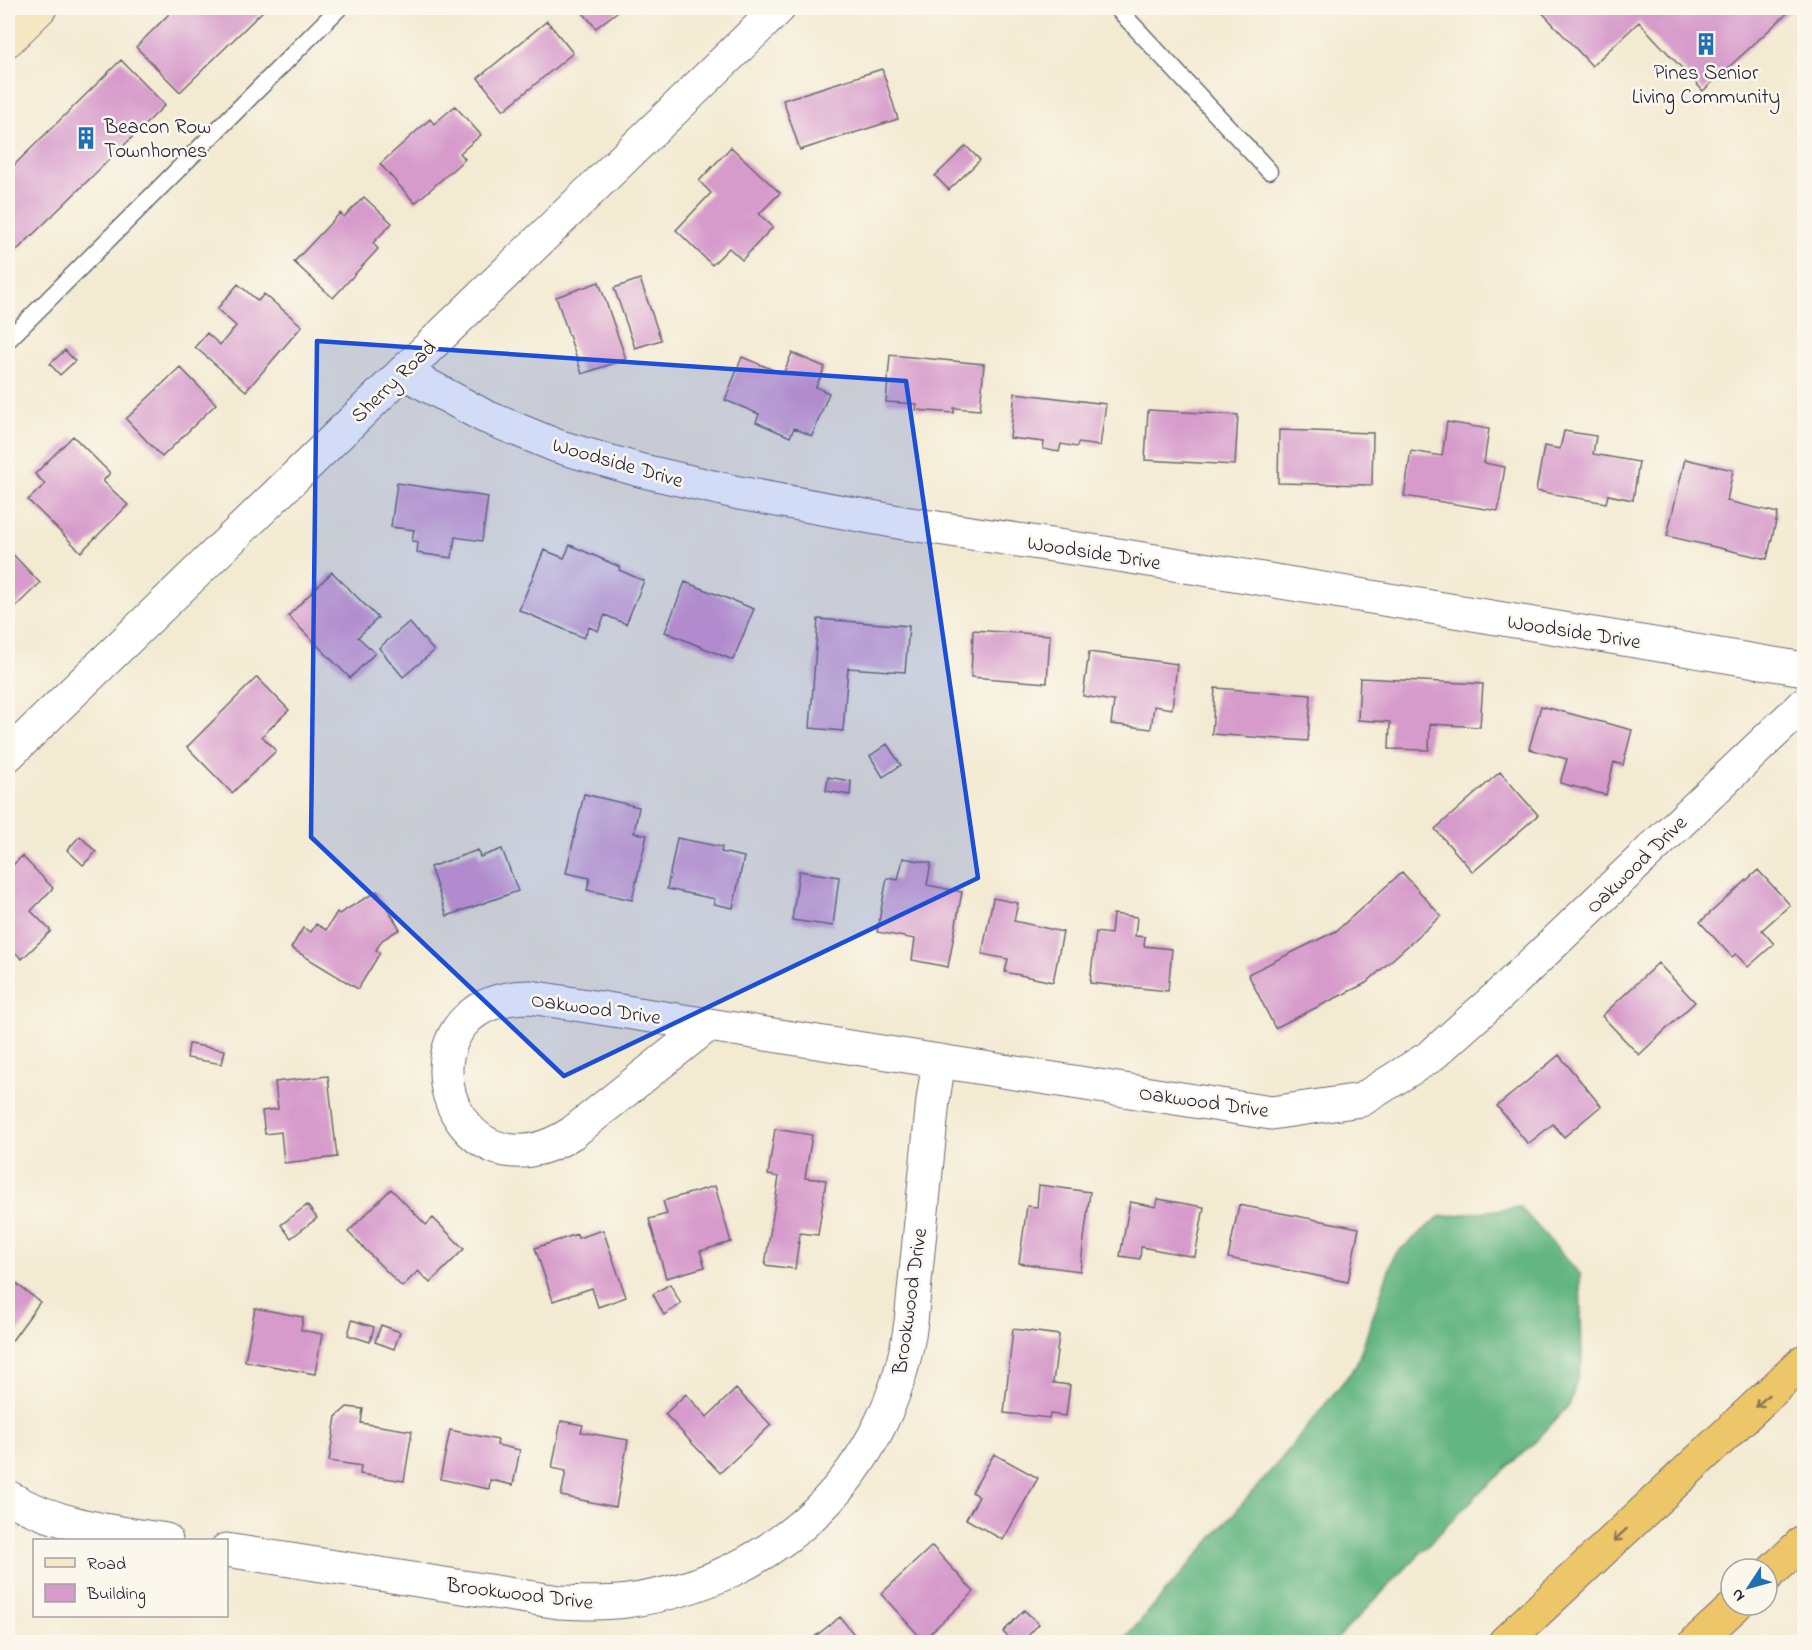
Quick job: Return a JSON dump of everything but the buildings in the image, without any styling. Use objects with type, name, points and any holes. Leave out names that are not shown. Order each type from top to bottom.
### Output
[{"type":"highway","points":[[1505,1642],[1804,1361]]},
{"type":"highway","points":[[1779,1565],[1804,1541]]},
{"type":"highway","points":[[1696,1642],[1723,1617]]},
{"type":"main road","points":[[8,39],[40,8]]},
{"type":"street","name":"Sherry Road","points":[[8,755],[779,8]]},
{"type":"street","name":"Woodside Drive","points":[[403,372],[484,416],[557,446],[639,470],[739,493],[893,521],[1125,556],[1804,669]]},
{"type":"street","name":"Oakwood Drive","points":[[708,1025],[572,1133],[557,1143],[540,1149],[522,1151],[504,1149],[473,1133],[460,1120],[451,1104],[446,1088],[448,1052],[455,1035],[466,1021],[480,1009],[495,1001],[513,997],[530,997],[1271,1113],[1362,1100],[1431,1056],[1496,998],[1804,704]]},
{"type":"street","name":"Brookwood Drive","points":[[228,1550],[559,1602],[593,1604],[626,1602],[690,1588],[751,1561],[779,1543],[805,1523],[850,1475],[884,1418],[897,1387],[906,1355],[911,1322],[933,1100],[939,1061]]},
{"type":"street","points":[[8,1497],[44,1514],[102,1531],[159,1539]]},
{"type":"lane","points":[[8,340],[339,8]]},
{"type":"lane","points":[[1117,8],[1269,171]]},
{"type":"highlighted area","points":[[317,341],[906,381],[978,878],[564,1076],[311,837]]},
{"type":"green space","points":[[1520,1207],[1580,1274],[1582,1361],[1570,1404],[1534,1443],[1475,1497],[1334,1642],[1122,1642],[1282,1458],[1356,1366],[1394,1255],[1439,1217]]},
{"type":"place","name":"Pines Senior Living Community","points":[[1706,44]]},
{"type":"place","name":"Beacon Row Townhomes","points":[[86,138]]}]
